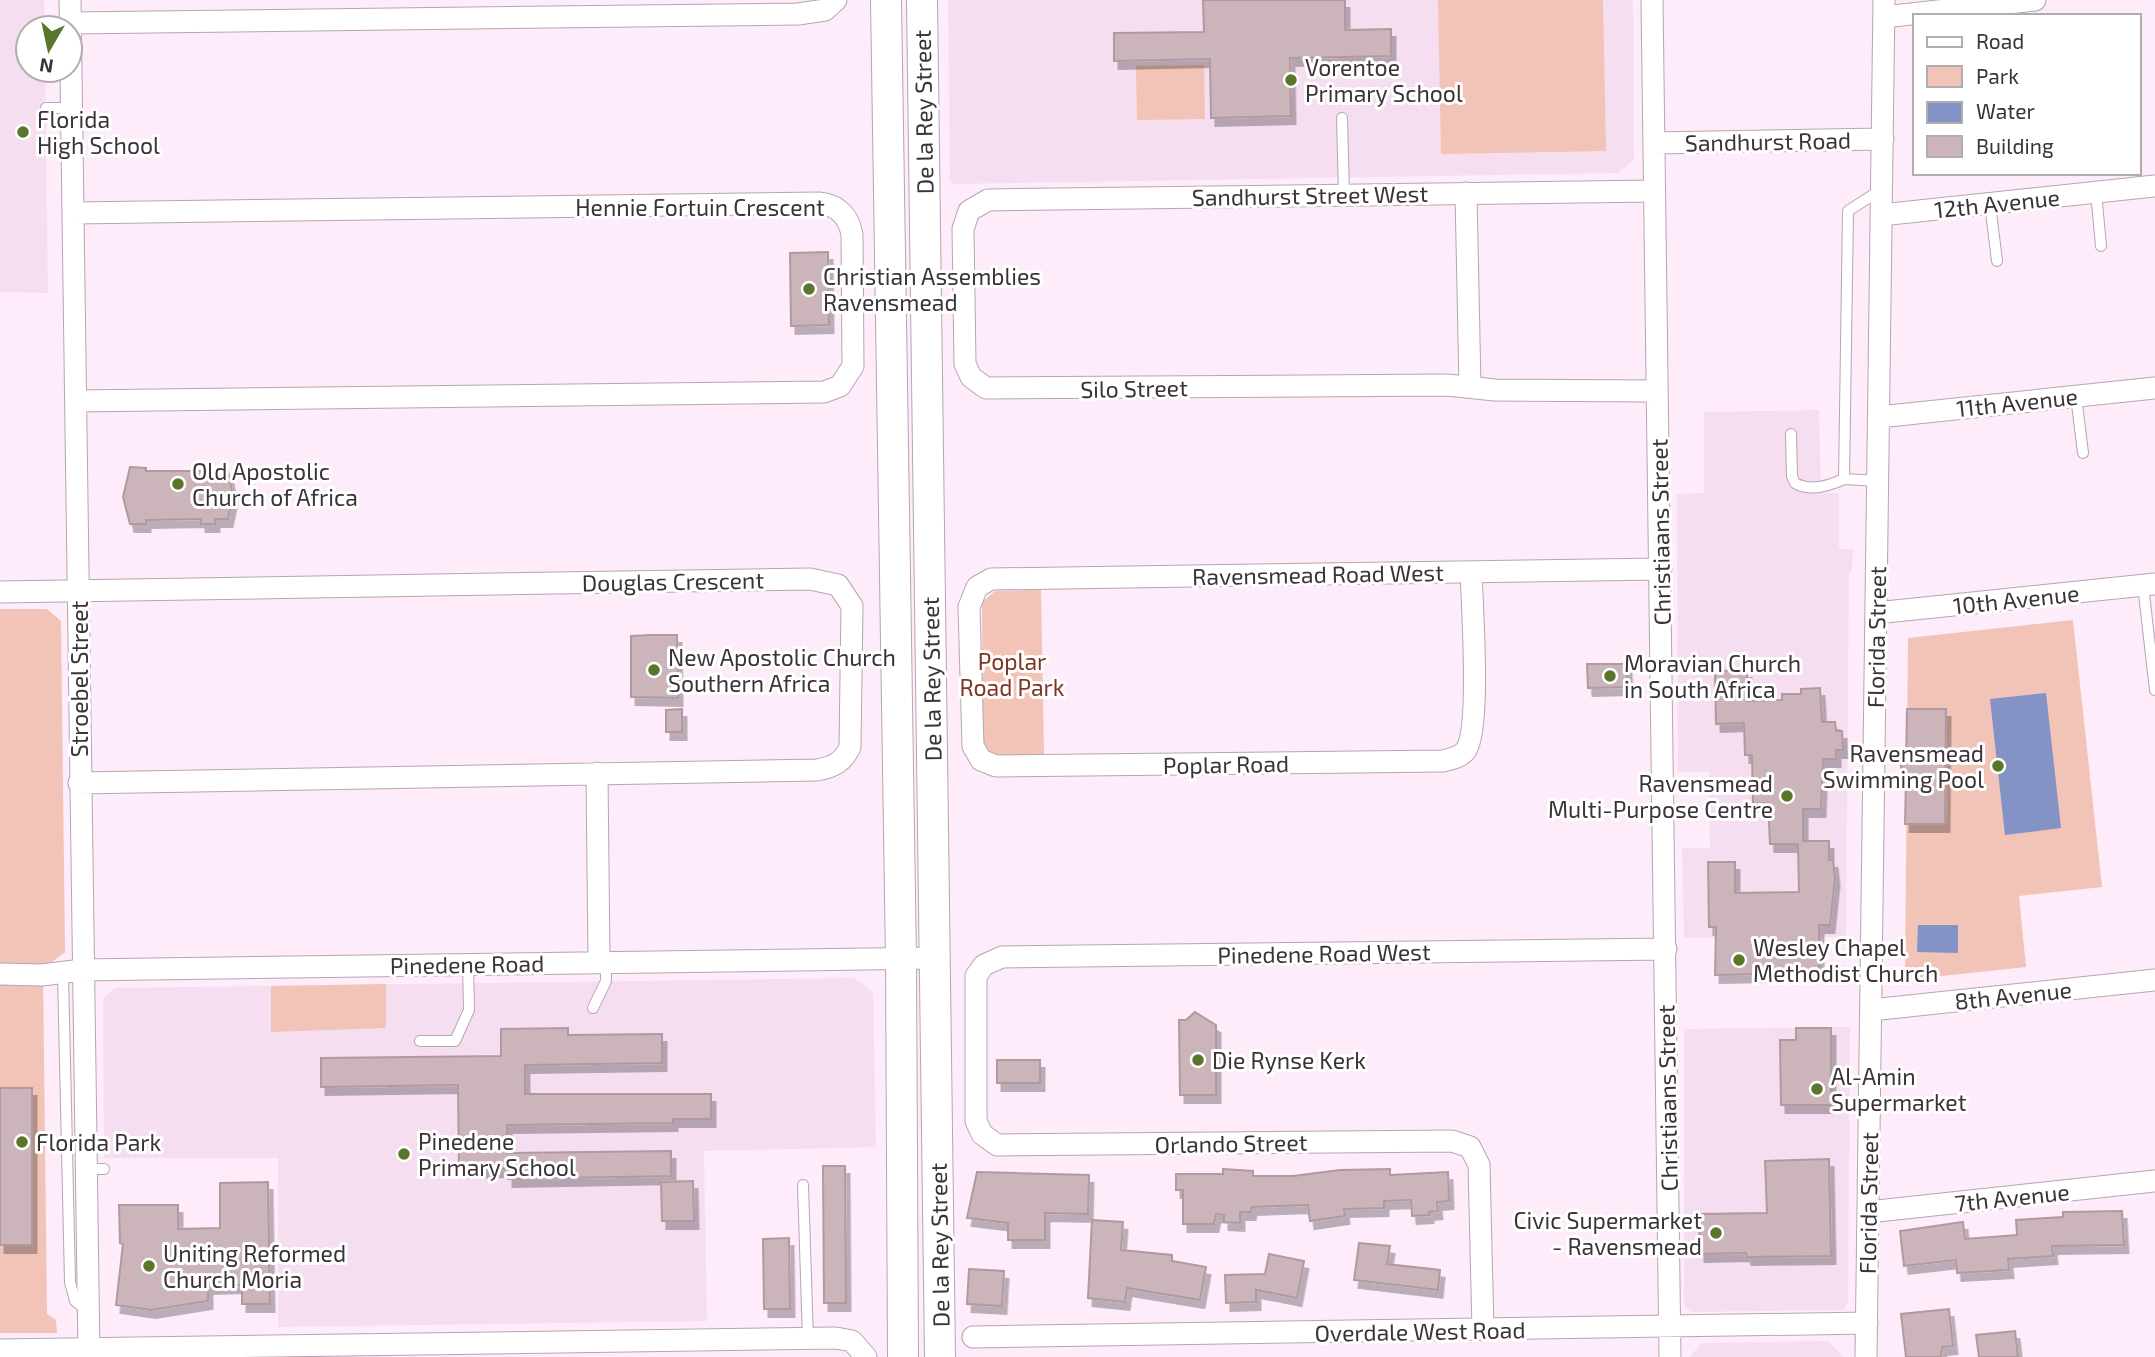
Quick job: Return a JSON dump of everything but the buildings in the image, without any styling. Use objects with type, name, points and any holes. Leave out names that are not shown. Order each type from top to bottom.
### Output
[{"type":"main road","name":"De la Rey Street","points":[[886,0],[901,959],[903,1357]]},
{"type":"main road","name":"De la Rey Street","points":[[922,0],[940,1357]]},
{"type":"street","points":[[84,23],[798,14],[825,10],[836,0]]},
{"type":"street","name":"Christiaans Street","points":[[1652,0],[1670,1357]]},
{"type":"street","points":[[1884,9],[2012,9],[2035,0]]},
{"type":"street","name":"Florida Street","points":[[1866,1357],[1884,9]]},
{"type":"street","name":"Stroebel Street","points":[[71,84],[79,783],[73,971],[95,1169],[88,1311],[89,1353]]},
{"type":"street","name":"Sandhurst Road","points":[[1654,143],[1883,139]]},
{"type":"street","name":"12th Avenue","points":[[1881,215],[2155,186]]},
{"type":"street","name":"Sandhurst Street West","points":[[969,211],[988,200],[1654,191]]},
{"type":"street","points":[[1466,193],[1470,387]]},
{"type":"street","name":"Hennie Fortuin Crescent","points":[[73,213],[819,203],[840,210],[846,217],[852,235],[853,366],[840,386],[824,392],[76,401]]},
{"type":"street","name":"Silo Street","points":[[969,211],[963,229],[965,364],[971,377],[986,388],[1447,385],[1657,391]]},
{"type":"street","name":"11th Avenue","points":[[1879,417],[2155,388]]},
{"type":"street","name":"Ravensmead Road West","points":[[977,587],[999,578],[1661,569]]},
{"type":"street","name":"Poplar Road","points":[[977,587],[969,607],[973,746],[981,760],[996,766],[1443,761],[1465,752],[1471,740],[1471,572]]},
{"type":"street","name":"Douglas Crescent","points":[[0,592],[810,579],[831,583],[846,594],[852,606],[850,747],[844,759],[832,768],[79,783]]},
{"type":"street","name":"10th Avenue","points":[[1876,613],[2149,585]]},
{"type":"street","points":[[597,773],[602,962]]},
{"type":"street","name":"Pinedene Road West","points":[[984,965],[1002,957],[1666,949]]},
{"type":"street","name":"Pinedene Road","points":[[0,974],[934,958]]},
{"type":"street","name":"Orlando Street","points":[[984,965],[974,982],[976,1121],[982,1134],[997,1145],[1452,1141],[1470,1147],[1479,1165],[1483,1330]]},
{"type":"street","name":"8th Avenue","points":[[1871,1010],[2155,980]]},
{"type":"street","name":"7th Avenue","points":[[1868,1212],[2155,1181]]},
{"type":"street","name":"Overdale West Road","points":[[973,1337],[1052,1347],[1483,1330],[1867,1323]]},
{"type":"street","points":[[0,1350],[89,1353],[375,1351],[844,1339],[858,1346],[866,1357]]},
{"type":"lane","points":[[46,108],[71,108]]},
{"type":"lane","points":[[1342,118],[1344,195]]},
{"type":"lane","points":[[1844,480],[1848,211],[1882,189]]},
{"type":"lane","points":[[2095,192],[2101,246]]},
{"type":"lane","points":[[1990,204],[1997,261]]},
{"type":"lane","points":[[2076,396],[2083,453]]},
{"type":"lane","points":[[1791,434],[1792,476],[1795,483],[1805,487],[1828,487],[1844,480],[1878,481]]},
{"type":"lane","points":[[2149,585],[2155,690]]},
{"type":"lane","points":[[593,1008],[606,981],[602,962]]},
{"type":"lane","points":[[420,1041],[455,1041],[469,1010],[468,964]]},
{"type":"lane","points":[[73,971],[70,1282],[75,1301],[88,1311]]},
{"type":"lane","points":[[803,1185],[808,1339]]},
{"type":"shaded area","name":"Florida High School","points":[[0,0],[44,0],[44,14],[14,14],[14,84],[45,84],[48,293],[0,292]]},
{"type":"shaded area","name":"Vorentoe Primary School","points":[[948,0],[1633,0],[1634,160],[1618,173],[953,184],[950,180]]},
{"type":"shaded area","points":[[1819,410],[1821,493],[1839,493],[1839,549],[1853,549],[1852,572],[1849,572],[1846,937],[1684,938],[1682,848],[1710,848],[1709,772],[1678,772],[1677,494],[1704,493],[1704,412]]},
{"type":"shaded area","name":"Pinedene Primary School","points":[[854,978],[873,992],[876,1147],[704,1151],[707,1321],[278,1327],[278,1158],[104,1158],[103,998],[115,988]]},
{"type":"shaded area","points":[[1850,1027],[1848,1303],[1843,1310],[1691,1312],[1684,1306],[1684,1029]]},
{"type":"shaded area","points":[[1828,1341],[1843,1357],[1689,1357],[1702,1343]]},
{"type":"green space","points":[[1438,0],[1603,0],[1606,151],[1441,154]]},
{"type":"green space","points":[[1204,65],[1205,119],[1137,120],[1136,66]]},
{"type":"green space","name":"Poplar Road Park","points":[[1041,590],[1044,755],[1001,756],[987,748],[983,741],[982,602],[995,591]]},
{"type":"green space","name":"Florida Park","points":[[0,609],[47,609],[61,621],[65,952],[43,969],[47,1314],[56,1320],[57,1333],[0,1333]]},
{"type":"green space","name":"Ravensmead Swimming Pool","points":[[2073,620],[2102,887],[2019,896],[2026,967],[1905,980],[1908,638]]},
{"type":"green space","points":[[386,984],[386,1028],[271,1032],[271,986]]},
{"type":"water","points":[[2046,693],[2061,828],[2005,835],[1990,699]]},
{"type":"water","points":[[1918,925],[1958,925],[1958,953],[1917,952]]},
{"type":"place","name":"Vorentoe Primary School","points":[[1291,80]]},
{"type":"place","name":"Florida High School","points":[[23,132]]},
{"type":"place","name":"Christian Assemblies Ravensmead","points":[[809,289]]},
{"type":"place","name":"Old Apostolic Church of Africa","points":[[178,484]]},
{"type":"place","name":"New Apostolic Church Southern Africa","points":[[654,670]]},
{"type":"place","name":"Moravian Church in South Africa","points":[[1610,676]]},
{"type":"place","name":"Ravensmead Swimming Pool","points":[[1998,766]]},
{"type":"place","name":"Ravensmead Multi-Purpose Centre","points":[[1787,796]]},
{"type":"place","name":"Wesley Chapel Methodist Church","points":[[1739,960]]},
{"type":"place","name":"Die Rynse Kerk","points":[[1198,1060]]},
{"type":"place","name":"Al-Amin Supermarket","points":[[1817,1089]]},
{"type":"place","name":"Florida Park","points":[[22,1142]]},
{"type":"place","name":"Pinedene Primary School","points":[[404,1154]]},
{"type":"place","name":"Civic Supermarket - Ravensmead","points":[[1716,1233]]},
{"type":"place","name":"Uniting Reformed Church Moria","points":[[149,1266]]}]
